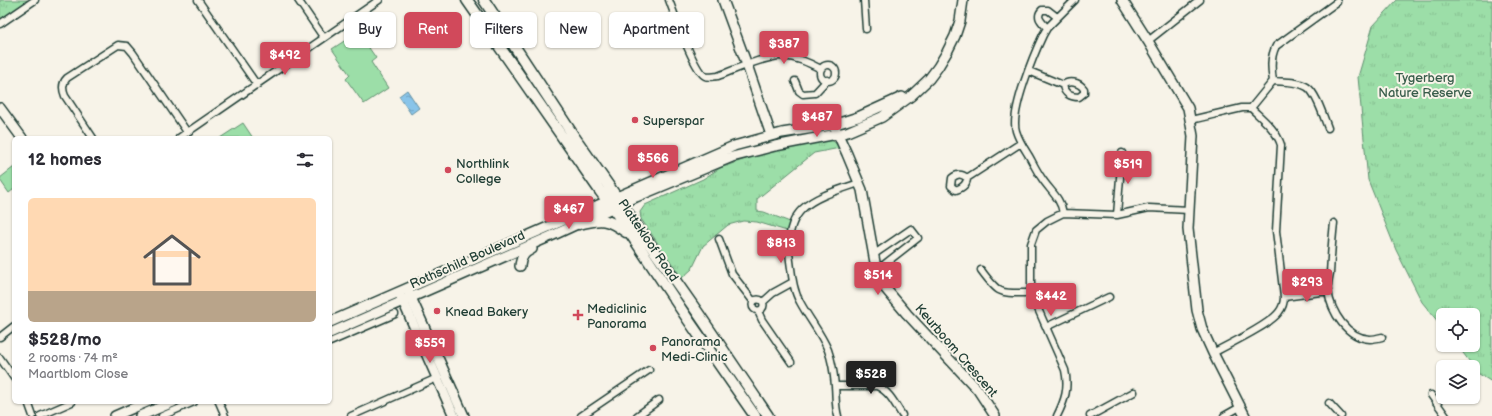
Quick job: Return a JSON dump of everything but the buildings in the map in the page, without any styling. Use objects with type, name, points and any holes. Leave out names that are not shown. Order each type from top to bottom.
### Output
[{"type":"main road","name":"Plattekloof Road","points":[[467,0],[615,202],[768,416]]},
{"type":"main road","name":"Plattekloof Road","points":[[484,0],[575,138],[615,202],[632,236],[755,416]]},
{"type":"main road","points":[[579,224],[598,220],[608,221],[632,236]]},
{"type":"street","points":[[0,24],[35,0]]},
{"type":"street","points":[[198,0],[257,85]]},
{"type":"street","points":[[298,0],[324,38]]},
{"type":"street","points":[[182,136],[379,0]]},
{"type":"street","points":[[669,0],[685,42],[701,73],[705,76],[710,77],[766,59],[783,56],[802,60],[821,69]]},
{"type":"street","points":[[723,0],[747,65],[770,135],[765,144],[756,150]]},
{"type":"street","points":[[864,0],[866,28]]},
{"type":"street","points":[[615,202],[732,157],[756,150],[838,134],[863,126],[882,117],[911,96],[929,79],[947,52],[955,36],[960,21],[963,0]]},
{"type":"street","points":[[1063,213],[1062,205],[1041,178],[1021,143],[1016,131],[1015,122],[1018,104],[1039,43],[1047,28],[1075,0]]},
{"type":"street","points":[[1122,0],[1148,40],[1188,108],[1193,136],[1188,242],[1198,310],[1202,329],[1245,416]]},
{"type":"street","points":[[1148,40],[1200,0]]},
{"type":"street","points":[[1251,108],[1273,81],[1272,53],[1276,46],[1337,2]]},
{"type":"street","points":[[1047,28],[1040,20],[1040,12],[1042,10],[1048,10],[1057,17]]},
{"type":"street","points":[[92,136],[65,96],[63,91],[64,81],[118,45],[127,46],[133,53],[188,132]]},
{"type":"street","points":[[795,80],[799,91],[803,94],[815,92],[827,80],[834,77],[835,70],[830,65],[821,69]]},
{"type":"street","points":[[821,69],[821,76],[827,80]]},
{"type":"street","points":[[1029,71],[1063,84]]},
{"type":"street","points":[[1273,81],[1300,84],[1311,90],[1328,128]]},
{"type":"street","points":[[615,202],[714,154],[770,135],[833,125],[858,117],[897,100],[923,84]]},
{"type":"street","points":[[0,108],[21,136]]},
{"type":"street","points":[[1191,120],[1242,108],[1251,108],[1274,130],[1281,144],[1276,231],[1284,304],[1276,315],[1264,324],[1213,353]]},
{"type":"street","points":[[753,140],[763,127],[763,111]]},
{"type":"street","points":[[763,111],[773,126],[777,129],[799,130]]},
{"type":"street","name":"Keurboom Crescent","points":[[833,125],[859,183],[873,255],[877,270],[885,288],[978,390],[995,416]]},
{"type":"street","points":[[770,135],[782,139],[809,139]]},
{"type":"street","points":[[967,178],[1021,143]]},
{"type":"street","points":[[1116,215],[1122,153]]},
{"type":"street","points":[[838,416],[832,364],[820,334],[800,302],[793,282],[788,242],[791,229],[797,216],[814,199],[859,183]]},
{"type":"street","name":"Rothschild Boulevard","points":[[332,332],[579,224],[615,202]]},
{"type":"street","name":"Rothschild Boulevard","points":[[332,321],[615,202]]},
{"type":"street","points":[[1059,416],[1065,396],[1067,382],[1064,370],[1031,293],[1031,244],[1036,230],[1055,216],[1063,213],[1116,215],[1148,208],[1189,210]]},
{"type":"street","points":[[1334,223],[1328,291],[1334,311],[1346,329],[1361,338],[1371,339],[1382,337]]},
{"type":"street","points":[[873,255],[911,229],[918,238],[877,270]]},
{"type":"street","points":[[520,266],[524,254],[549,241],[558,233]]},
{"type":"street","points":[[719,239],[732,274],[754,301]]},
{"type":"street","points":[[981,270],[999,291],[1006,293],[1031,293]]},
{"type":"street","points":[[758,311],[763,308],[763,302],[773,293],[793,282]]},
{"type":"street","points":[[403,290],[464,416]]},
{"type":"street","points":[[1284,297],[1328,291]]},
{"type":"street","points":[[1046,327],[1109,297]]},
{"type":"street","points":[[407,299],[437,378],[454,416]]},
{"type":"street","points":[[754,301],[757,299],[763,302]]},
{"type":"street","points":[[754,301],[752,303],[753,308],[758,311],[791,362]]},
{"type":"street","points":[[332,341],[395,314]]},
{"type":"street","points":[[0,337],[12,328]]},
{"type":"street","points":[[0,358],[12,375]]},
{"type":"street","points":[[582,416],[649,370]]},
{"type":"street","points":[[351,416],[437,378]]},
{"type":"street","points":[[835,386],[877,386],[882,388],[887,392],[902,415]]},
{"type":"street","points":[[1090,416],[1134,392]]},
{"type":"street","points":[[1431,395],[1446,416]]},
{"type":"street","points":[[637,416],[659,400]]},
{"type":"street","points":[[1329,403],[1341,416]]},
{"type":"street","points":[[29,404],[33,416]]},
{"type":"street","points":[[40,416],[67,404]]},
{"type":"street","points":[[114,416],[142,404]]},
{"type":"street","points":[[140,416],[168,404]]},
{"type":"street","points":[[162,416],[189,404]]},
{"type":"street","points":[[220,404],[225,416]]},
{"type":"street","points":[[1224,416],[1240,407]]},
{"type":"green space","points":[[0,0],[29,0],[0,20]]},
{"type":"green space","name":"Tygerberg Nature Reserve","points":[[1397,0],[1492,0],[1492,382],[1480,375],[1480,360],[1468,360],[1462,352],[1480,352],[1480,308],[1436,308],[1436,319],[1422,302],[1396,250],[1368,180],[1358,77],[1373,26]]},
{"type":"green space","points":[[344,41],[344,48],[369,48],[376,58],[371,62],[388,88],[364,104],[346,79],[350,75],[332,49]]},
{"type":"green space","points":[[243,123],[252,136],[223,136]]},
{"type":"green space","points":[[829,139],[836,143],[840,148],[814,153],[757,199],[757,211],[764,212],[790,222],[787,231],[757,222],[743,221],[728,225],[703,246],[692,269],[682,278],[641,219],[640,212],[645,205],[703,179],[720,168],[775,149]]},
{"type":"green space","points":[[12,169],[12,191],[9,193],[0,180],[0,178]]},
{"type":"water","points":[[407,90],[419,108],[411,114],[399,96]]},
{"type":"place","name":"Superspar","points":[[635,120]]},
{"type":"place","name":"Northlink College","points":[[448,170]]},
{"type":"place","name":"Knead Bakery","points":[[437,311]]},
{"type":"place","name":"Mediclinic Panorama","points":[[578,315]]},
{"type":"place","name":"Panorama Medi-Clinic","points":[[653,348]]}]
